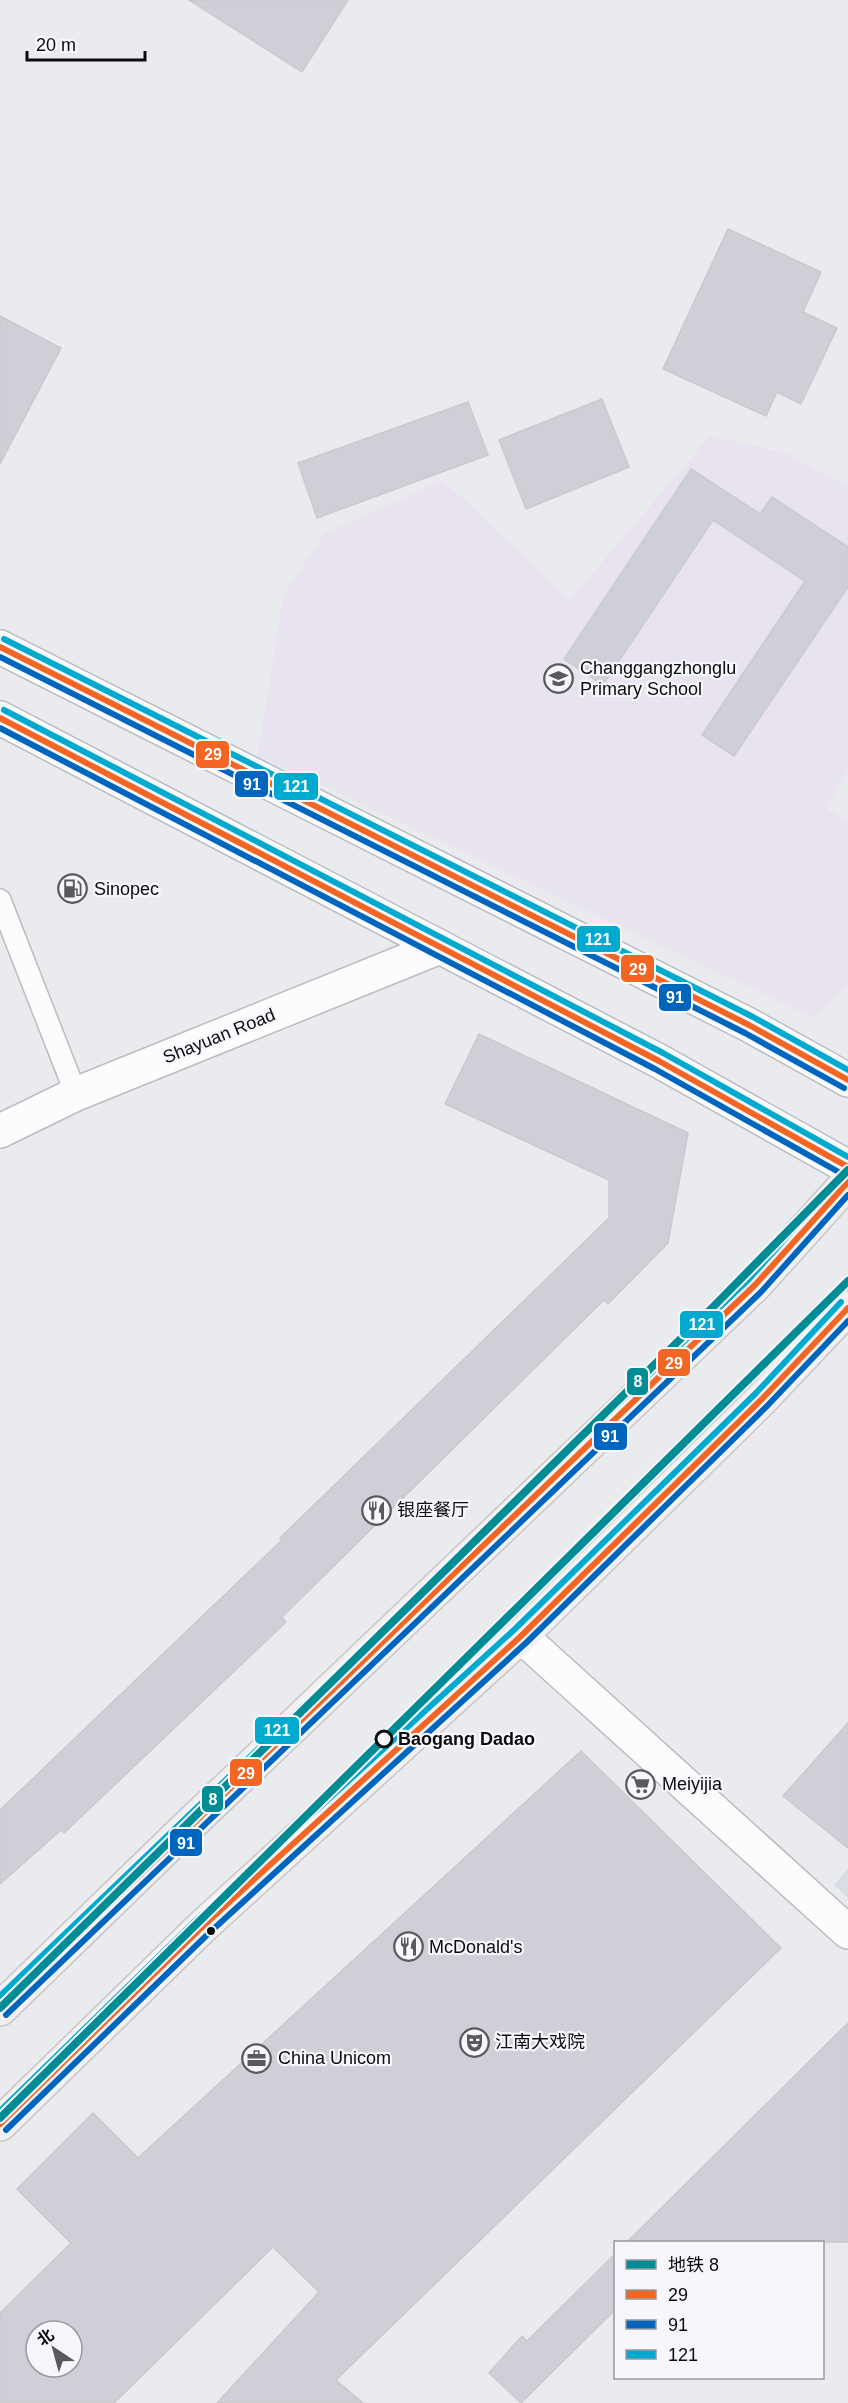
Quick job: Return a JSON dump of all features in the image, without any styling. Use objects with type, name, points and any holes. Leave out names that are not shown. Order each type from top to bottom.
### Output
[{"type":"main road","points":[[0,647],[748,1025],[848,1080]]},
{"type":"main road","points":[[0,718],[659,1061],[848,1167]]},
{"type":"main road","name":"Shayuan Road","points":[[0,1131],[76,1094],[440,947]]},
{"type":"main road","points":[[0,2009],[178,1836],[755,1286],[848,1182]]},
{"type":"main road","points":[[0,2124],[201,1927],[521,1636],[762,1399],[848,1308]]},
{"type":"main road","points":[[521,1636],[848,1932]]},
{"type":"lane","points":[[0,900],[76,1094]]},
{"type":"shaded area","name":"Changgangzhonglu Primary School","points":[[710,436],[782,452],[848,487],[848,769],[827,809],[848,820],[848,985],[815,1018],[258,755],[283,596],[324,534],[443,480],[570,600]]},
{"type":"shaded area","points":[[848,1869],[848,1898],[834,1885]]},
{"type":"building","points":[[189,0],[348,0],[302,72]]},
{"type":"building","points":[[728,229],[821,272],[803,312],[837,328],[801,404],[777,392],[766,416],[663,369]]},
{"type":"building","points":[[0,316],[61,348],[0,464]]},
{"type":"building","points":[[602,399],[629,467],[526,509],[499,440]]},
{"type":"building","points":[[468,402],[488,455],[317,518],[298,463]]},
{"type":"building","points":[[691,469],[760,514],[772,497],[848,547],[848,587],[734,756],[702,735],[805,581],[713,520],[603,685],[564,659]]},
{"type":"building","points":[[479,1034],[688,1133],[668,1243],[608,1304],[604,1300],[282,1617],[286,1622],[64,1833],[61,1830],[0,1884],[0,1810],[282,1540],[280,1538],[609,1218],[609,1180],[445,1104]]},
{"type":"building","points":[[848,1723],[848,1848],[783,1796]]},
{"type":"building","name":"江南大戏院","points":[[581,1751],[781,1948],[336,2380],[363,2403],[217,2403],[319,2292],[273,2247],[114,2403],[0,2403],[0,2313],[71,2243],[17,2189],[93,2113],[138,2158]]},
{"type":"building","points":[[848,2023],[848,2242],[628,2241]]},
{"type":"building","points":[[614,2255],[614,2311],[521,2403],[489,2373],[522,2336],[527,2341]]},
{"type":"metro line","name":"8","points":[[0,2008],[715,1305],[848,1170]]},
{"type":"metro line","name":"8","points":[[0,2118],[848,1281]]},
{"type":"transit line","name":"121","points":[[4,639],[753,1017],[848,1070]]},
{"type":"transit line","name":"29","points":[[0,647],[749,1025],[848,1080]]},
{"type":"transit line","name":"91","points":[[0,657],[745,1033],[844,1088]]},
{"type":"transit line","name":"121","points":[[4,710],[663,1053],[848,1157]]},
{"type":"transit line","name":"29","points":[[0,718],[659,1061],[848,1167]]},
{"type":"transit line","name":"91","points":[[0,728],[655,1069],[844,1175]]},
{"type":"transit line","name":"121","points":[[0,1996],[749,1279],[841,1176]]},
{"type":"transit line","name":"29","points":[[0,2009],[755,1285],[848,1182]]},
{"type":"transit line","name":"91","points":[[6,2015],[761,1292],[848,1195]]},
{"type":"transit line","name":"121","points":[[0,2111],[196,1920],[515,1629],[756,1393],[841,1302]]},
{"type":"transit line","name":"29","points":[[0,2124],[202,1927],[521,1636],[762,1399],[848,1308]]},
{"type":"transit line","name":"91","points":[[6,2130],[208,1934],[527,1642],[768,1405],[848,1321]]},
{"type":"place","name":"Changgangzhonglu Primary School","points":[[559,678]]},
{"type":"place","name":"Sinopec","points":[[73,889]]},
{"type":"place","name":"银座餐厅","points":[[376,1510]]},
{"type":"place","name":"Baogang Dadao","points":[[384,1739]]},
{"type":"place","name":"Meiyijia","points":[[641,1784]]},
{"type":"place","name":"McDonald's","points":[[408,1947]]},
{"type":"place","name":"江南大戏院","points":[[474,2042]]},
{"type":"place","name":"China Unicom","points":[[257,2058]]}]
